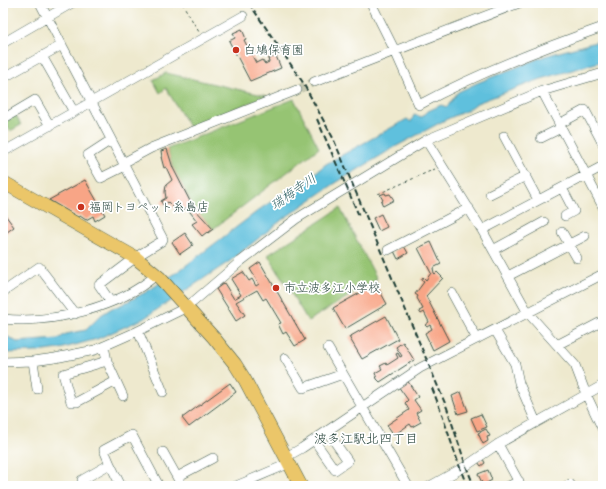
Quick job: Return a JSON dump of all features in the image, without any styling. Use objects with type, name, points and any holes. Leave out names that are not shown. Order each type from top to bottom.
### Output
[{"type":"highway","points":[[3,182],[136,258],[158,277],[183,303],[235,364],[301,486]]},
{"type":"street","points":[[40,3],[163,239],[99,285],[110,302]]},
{"type":"street","points":[[3,44],[72,3]]},
{"type":"street","points":[[370,3],[395,51],[419,104],[497,67],[551,45],[603,27]]},
{"type":"street","points":[[314,82],[519,3]]},
{"type":"street","points":[[3,150],[50,126],[243,16]]},
{"type":"street","points":[[3,78],[62,45]]},
{"type":"street","points":[[42,56],[74,112]]},
{"type":"street","points":[[4,365],[55,358],[104,346],[138,331],[179,311],[183,303],[193,302],[241,261],[296,219],[426,140],[542,91],[603,73]]},
{"type":"street","points":[[112,140],[88,155],[101,178],[151,148],[297,90]]},
{"type":"street","points":[[542,91],[603,207]]},
{"type":"street","points":[[3,119],[35,100],[50,126]]},
{"type":"street","points":[[541,138],[585,110],[603,144]]},
{"type":"street","points":[[504,136],[538,200]]},
{"type":"street","points":[[426,140],[482,230],[528,313],[575,365],[586,394],[603,430]]},
{"type":"street","points":[[482,230],[603,166]]},
{"type":"street","points":[[490,194],[526,176]]},
{"type":"street","points":[[562,188],[574,211],[565,216]]},
{"type":"street","points":[[388,250],[468,208]]},
{"type":"street","points":[[493,250],[544,222]]},
{"type":"street","points":[[562,232],[577,258]]},
{"type":"street","points":[[508,276],[585,236]]},
{"type":"street","points":[[3,292],[39,267],[75,314]]},
{"type":"street","points":[[236,486],[288,460],[314,440],[423,366],[603,274]]},
{"type":"street","points":[[3,319],[17,321],[36,320],[55,318],[91,310],[126,295],[158,277]]},
{"type":"street","points":[[452,293],[477,339]]},
{"type":"street","points":[[557,345],[603,321]]},
{"type":"street","points":[[494,330],[515,364],[519,383],[536,422]]},
{"type":"street","points":[[138,331],[163,392]]},
{"type":"street","points":[[104,346],[107,361],[123,396]]},
{"type":"street","points":[[328,348],[408,486]]},
{"type":"street","points":[[285,358],[303,388],[343,374]]},
{"type":"street","points":[[33,361],[37,389]]},
{"type":"street","points":[[107,361],[63,374],[71,402],[77,402],[116,381]]},
{"type":"street","points":[[430,486],[466,466],[498,444],[536,422],[586,394],[602,389]]},
{"type":"street","points":[[314,440],[336,470],[348,461],[327,431]]},
{"type":"street","points":[[121,486],[104,450],[132,435],[159,486]]},
{"type":"street","points":[[498,444],[520,484],[509,486]]},
{"type":"street","points":[[163,452],[182,486]]},
{"type":"street","points":[[177,478],[213,458]]},
{"type":"street","points":[[86,486],[82,480],[110,464]]},
{"type":"path","points":[[182,3],[203,39]]},
{"type":"path","points":[[378,194],[402,182],[442,166]]},
{"type":"green space","points":[[166,73],[267,96],[189,127],[166,88],[160,93],[153,80]]},
{"type":"green space","points":[[294,99],[319,148],[213,229],[193,207],[173,168],[167,149]]},
{"type":"green space","points":[[15,114],[21,125],[10,131],[4,120]]},
{"type":"green space","points":[[340,208],[377,279],[308,321],[268,255]]},
{"type":"water","name":"瑞梅寺川","points":[[603,40],[603,61],[541,79],[477,103],[468,110],[445,120],[395,147],[334,184],[283,219],[230,261],[143,319],[97,339],[60,349],[36,352],[3,353],[3,334],[17,342],[58,339],[66,334],[86,330],[101,315],[112,308],[146,292],[176,273],[263,207],[310,177],[326,164],[407,119],[411,122],[414,115],[422,117],[428,111],[441,105],[447,107],[458,92],[545,56]]},
{"type":"building","points":[[242,29],[246,39],[244,40],[256,63],[262,60],[265,64],[269,62],[268,59],[276,56],[281,68],[250,81],[229,41],[235,38],[233,33]]},
{"type":"building","points":[[167,149],[173,168],[193,207],[213,229],[202,236],[192,224],[197,221],[187,208],[176,212],[168,202],[163,205],[161,201],[166,198],[166,185],[172,180],[166,167],[164,168],[161,157],[161,151]]},
{"type":"building","name":"福岡トヨペット糸島店","points":[[85,180],[105,215],[95,221],[93,216],[86,220],[49,200]]},
{"type":"building","points":[[385,193],[386,195],[390,194],[394,200],[383,206],[381,201],[383,200],[380,195]]},
{"type":"building","points":[[3,212],[14,227],[3,235]]},
{"type":"building","points":[[381,214],[387,227],[379,231],[373,218]]},
{"type":"building","points":[[185,233],[193,245],[180,254],[172,242]]},
{"type":"building","points":[[431,242],[441,264],[433,268],[434,273],[435,274],[437,272],[443,278],[426,296],[449,341],[433,350],[425,333],[432,329],[430,325],[427,327],[425,325],[429,322],[424,312],[421,314],[419,311],[423,309],[417,298],[418,296],[415,294],[424,282],[421,280],[423,277],[426,280],[431,273],[418,248]]},
{"type":"building","points":[[404,246],[408,253],[398,259],[394,251]]},
{"type":"building","points":[[260,262],[305,340],[295,346],[286,332],[283,334],[278,324],[281,323],[266,298],[263,300],[257,290],[236,302],[245,315],[236,321],[216,289],[224,283],[234,299],[241,295],[231,279],[243,272],[249,281],[252,279],[256,286],[259,284],[250,269]]},
{"type":"building","points":[[376,284],[387,304],[345,329],[333,308]]},
{"type":"building","points":[[386,316],[398,339],[362,359],[349,337]]},
{"type":"building","points":[[403,342],[414,360],[380,382],[375,373],[382,369],[380,366],[386,363],[387,365],[398,358],[396,354],[398,353],[400,357],[402,356],[396,347]]},
{"type":"building","points":[[407,380],[418,397],[414,400],[421,410],[416,413],[421,422],[412,427],[410,424],[394,435],[387,425],[409,410],[405,403],[408,400],[398,386]]},
{"type":"building","points":[[230,383],[236,392],[189,427],[182,418]]},
{"type":"building","points":[[461,392],[468,411],[458,414],[452,396]]},
{"type":"building","points":[[481,414],[487,427],[477,431],[471,418]]},
{"type":"building","points":[[486,429],[490,436],[487,437],[488,441],[483,444],[478,433]]},
{"type":"building","points":[[483,459],[485,463],[481,466],[478,462]]},
{"type":"building","points":[[488,470],[492,480],[483,485],[478,474]]},
{"type":"waterway","points":[[265,8],[272,3]]},
{"type":"tunnel","points":[[297,90],[314,82]]},
{"type":"railway","points":[[249,3],[302,81],[333,138],[447,408],[474,486]]},
{"type":"railway","points":[[317,119],[360,218]]},
{"type":"railway","points":[[432,388],[467,486]]},
{"type":"place","name":"白鳩保育園","points":[[236,50]]},
{"type":"place","name":"福岡トヨペット糸島店","points":[[81,207]]},
{"type":"place","name":"市立波多江小学校","points":[[276,288]]},
{"type":"district","name":"波多江駅北四丁目","points":[[366,438]]}]
